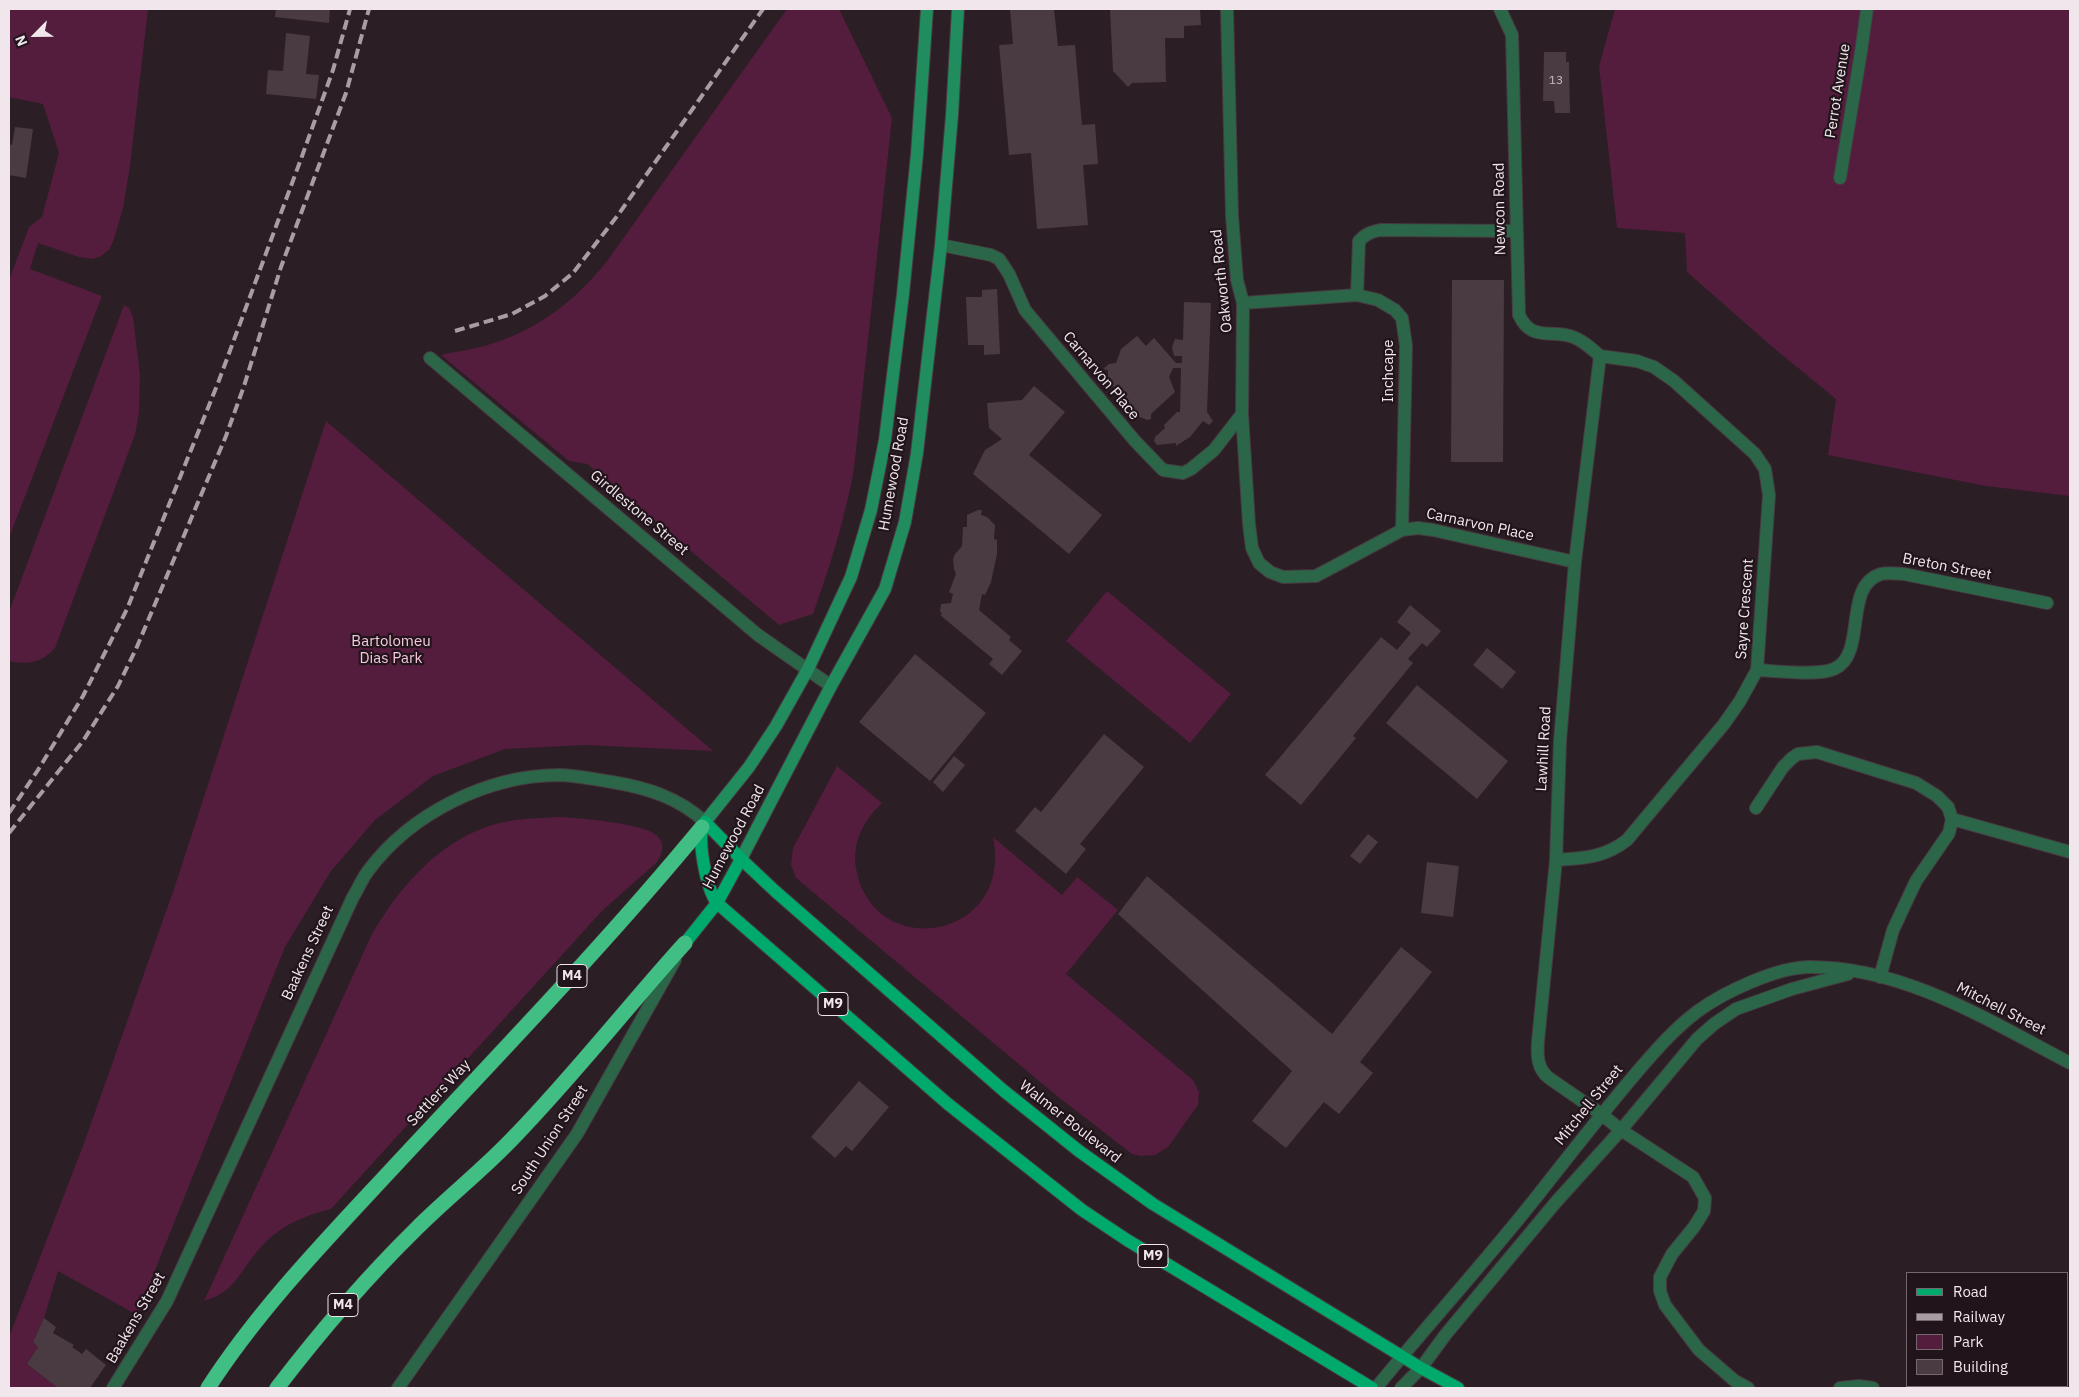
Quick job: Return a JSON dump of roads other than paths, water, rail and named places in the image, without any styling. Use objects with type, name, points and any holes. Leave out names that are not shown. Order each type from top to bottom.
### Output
[{"type":"highway","name":"Settlers Way","points":[[208,1388],[254,1326],[307,1261],[533,1019],[664,873],[703,824]]},
{"type":"highway","name":"M4","points":[[277,1388],[350,1296],[416,1229],[514,1138],[579,1068],[629,1005],[685,943]]},
{"type":"main road","name":"Humewood Road","points":[[703,824],[754,759],[776,726],[808,670],[851,577],[870,510],[885,440],[916,163],[927,9]]},
{"type":"main road","name":"Humewood Road","points":[[717,903],[831,686],[885,589],[904,522],[916,453],[941,245],[952,116],[958,9]]},
{"type":"main road","name":"Walmer Boulevard","points":[[703,824],[996,1085],[1079,1151],[1153,1204],[1421,1368],[1458,1388]]},
{"type":"main road","name":"M9","points":[[703,824],[700,837],[709,888],[717,903],[948,1104],[1082,1210],[1127,1240],[1374,1388]]},
{"type":"main road","name":"South Union Street","points":[[685,943],[717,903]]},
{"type":"street","name":"Oakworth Road","points":[[1227,9],[1232,216],[1236,280],[1243,303],[1242,414],[1249,524],[1252,548],[1259,563],[1270,572]]},
{"type":"street","name":"Newcon Road","points":[[1500,9],[1512,35],[1517,306],[1522,322],[1530,330],[1539,333],[1569,336],[1579,340],[1600,356]]},
{"type":"street","name":"Perrot Avenue","points":[[1840,178],[1861,52],[1866,9]]},
{"type":"street","points":[[1357,295],[1360,241],[1364,235],[1371,232],[1380,230],[1516,231]]},
{"type":"street","name":"Carnarvon Place","points":[[941,245],[991,255],[999,259],[1009,274],[1025,310],[1034,322],[1135,441],[1163,470],[1183,473],[1191,469],[1214,450],[1242,414]]},
{"type":"street","name":"Inchcape","points":[[1243,303],[1357,295],[1378,300],[1395,310],[1402,318],[1406,334],[1402,530]]},
{"type":"street","name":"Lawhill Road","points":[[1600,356],[1576,562],[1560,741],[1556,860],[1538,1041],[1538,1061],[1544,1074],[1621,1130],[1693,1176],[1705,1198],[1704,1211],[1694,1227],[1672,1254],[1660,1277],[1660,1291],[1666,1305],[1699,1350],[1735,1381],[1748,1388]]},
{"type":"street","name":"Sayre Crescent","points":[[1556,860],[1596,856],[1617,848],[1627,840],[1724,724],[1740,701],[1757,670],[1769,495],[1765,469],[1755,454],[1729,428],[1654,366],[1637,361],[1600,356]]},
{"type":"street","name":"Girdlestone Street","points":[[430,358],[758,635],[831,686]]},
{"type":"street","name":"Carnarvon Place","points":[[1270,572],[1283,577],[1316,576],[1402,530],[1418,528],[1576,562]]},
{"type":"street","name":"Breton Street","points":[[1757,670],[1823,672],[1841,665],[1848,656],[1861,592],[1869,581],[1878,575],[1887,573],[1904,574],[2047,603]]},
{"type":"street","points":[[1756,808],[1783,767],[1792,758],[1798,754],[1817,752],[1916,783],[1937,796],[1948,807],[1952,819],[1949,833],[1916,881],[1893,930],[1880,977]]},
{"type":"street","name":"Baakens Street","points":[[113,1388],[167,1301],[352,897],[368,871],[406,832],[456,799],[479,789],[513,779],[560,776],[589,778],[663,795],[691,809],[703,824]]},
{"type":"street","points":[[1952,819],[2070,852]]},
{"type":"street","name":"South Union Street","points":[[398,1388],[577,1134],[685,943]]},
{"type":"street","name":"Mitchell Street","points":[[1374,1388],[1537,1196],[1601,1114],[1679,1026],[1728,992],[1776,974],[1809,967],[1858,972],[1931,992],[2070,1063]]},
{"type":"street","name":"Mitchell Street","points":[[1401,1388],[1421,1368],[1446,1334],[1556,1202],[1621,1130],[1683,1053],[1714,1024],[1736,1009],[1792,989],[1858,972]]},
{"type":"street","points":[[1840,1388],[1859,1386],[1873,1388]]},
{"type":"railway","points":[[9,813],[38,770],[83,696],[127,609],[218,383],[333,70],[350,9]]},
{"type":"railway","points":[[9,833],[83,741],[118,686],[136,649],[226,436],[244,386],[281,267],[346,93],[369,9]]},
{"type":"railway","points":[[455,331],[512,314],[545,296],[573,273],[618,215],[763,9]]},
{"type":"park label","name":"Bartolomeu Dias Park","points":[[391,650]]}]
